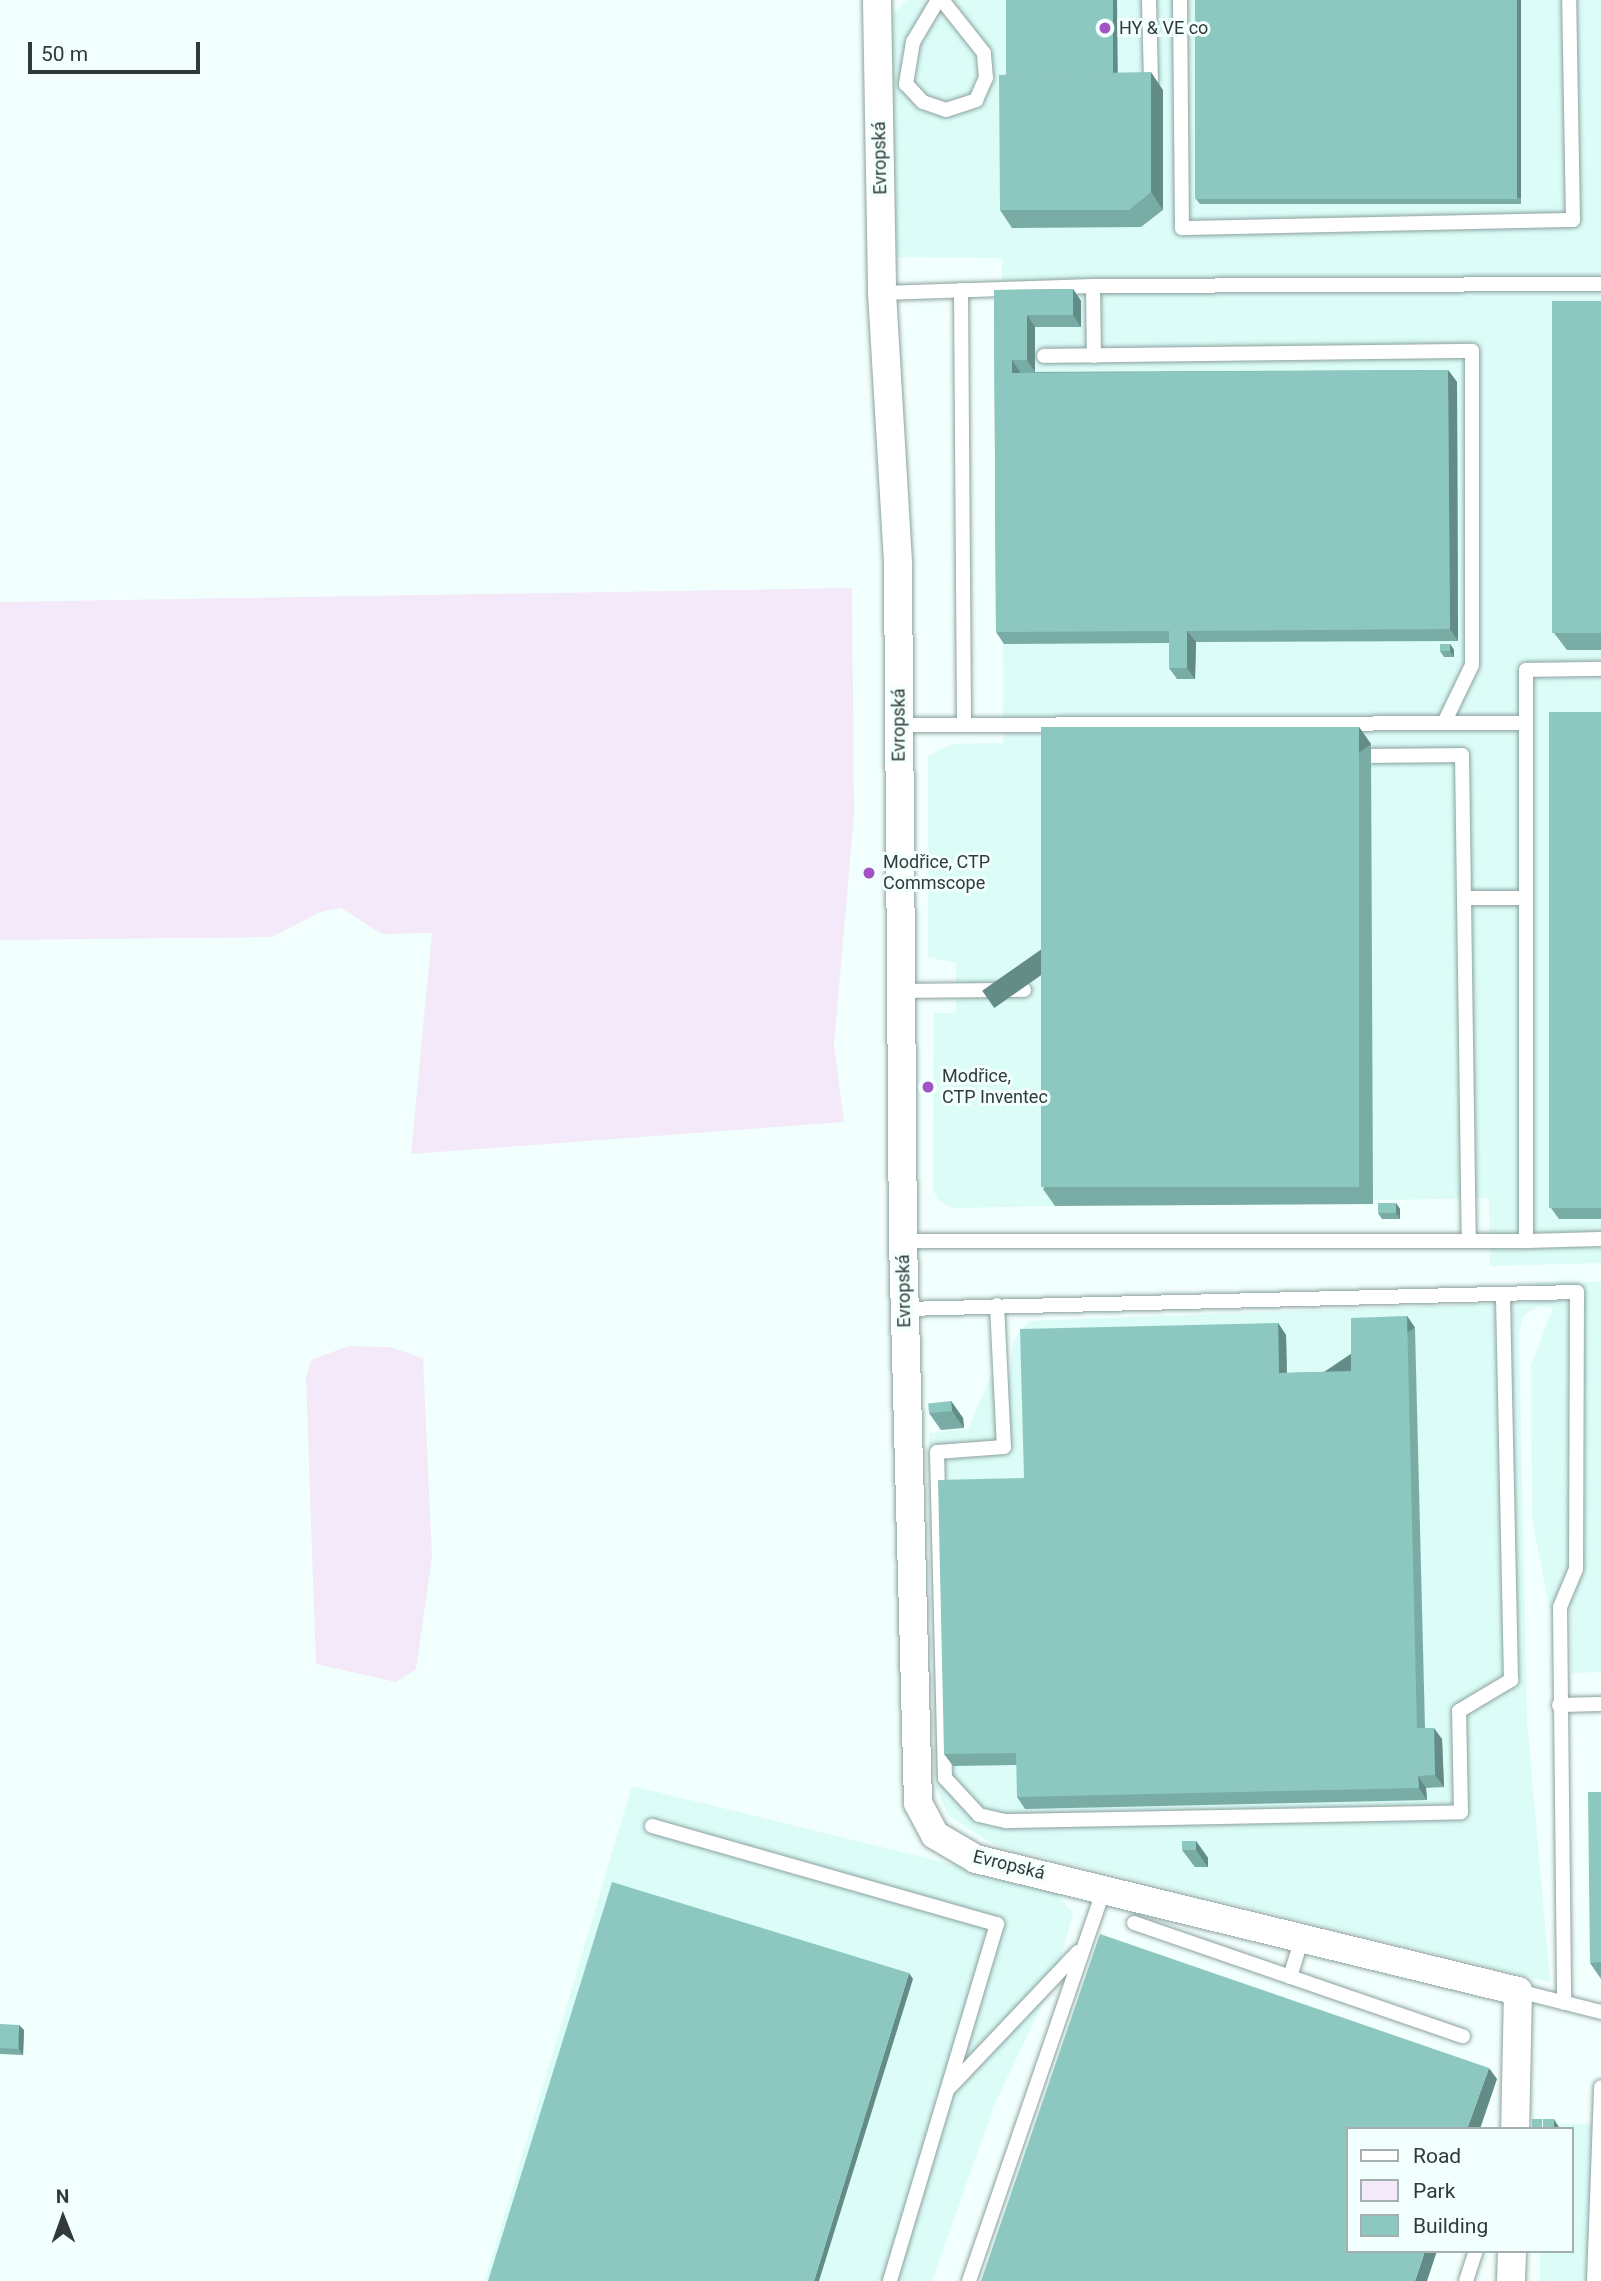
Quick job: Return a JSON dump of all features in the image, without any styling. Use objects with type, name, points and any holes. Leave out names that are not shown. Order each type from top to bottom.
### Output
[{"type":"street","name":"Evropská","points":[[877,0],[882,293],[898,565],[903,1241],[918,1803],[951,1848],[1518,1992]]},
{"type":"street","points":[[1515,2127],[1518,1992]]},
{"type":"street","points":[[1511,2281],[1512,2253]]},
{"type":"lane","points":[[940,0],[985,53],[986,78],[976,100],[946,110],[923,102],[906,84],[913,42],[940,0]]},
{"type":"lane","points":[[1149,0],[1151,81]]},
{"type":"lane","points":[[1180,0],[1182,228],[1573,220],[1569,0]]},
{"type":"lane","points":[[882,293],[1093,286],[1601,284]]},
{"type":"lane","points":[[1093,286],[1094,356]]},
{"type":"lane","points":[[961,290],[964,723]]},
{"type":"lane","points":[[1044,356],[1472,351],[1472,665],[1444,723]]},
{"type":"lane","points":[[1526,1241],[1526,670],[1601,669]]},
{"type":"lane","points":[[899,725],[1526,723]]},
{"type":"lane","points":[[1371,755],[1462,755],[1469,1241]]},
{"type":"lane","points":[[1464,898],[1526,898]]},
{"type":"lane","points":[[901,991],[1024,990]]},
{"type":"lane","points":[[903,1241],[1601,1239]]},
{"type":"lane","points":[[905,1308],[1577,1292],[1576,1569],[1560,1603],[1564,2003]]},
{"type":"lane","points":[[997,1305],[1004,1447],[937,1452],[945,1778],[979,1815],[1006,1821],[1461,1812],[1459,1711],[1511,1680],[1503,1294]]},
{"type":"lane","points":[[1559,1705],[1601,1704]]},
{"type":"lane","points":[[652,1826],[997,1923],[890,2281]]},
{"type":"lane","points":[[969,2281],[1104,1888]]},
{"type":"lane","points":[[1134,1923],[1463,2036]]},
{"type":"lane","points":[[1290,1977],[1303,1938]]},
{"type":"lane","points":[[947,2091],[1082,1949]]},
{"type":"lane","points":[[1518,1992],[1601,2012]]},
{"type":"lane","points":[[1594,2281],[1601,2087]]},
{"type":"lane","points":[[1466,2281],[1475,2253]]},
{"type":"shaded area","points":[[907,0],[1601,0],[1601,1263],[1490,1266],[1489,1198],[951,1208],[938,1200],[933,1189],[934,1013],[956,1013],[956,963],[928,957],[928,756],[951,744],[1003,743],[1002,258],[895,257],[891,16]]},
{"type":"shaded area","points":[[1537,1282],[1601,1282],[1601,1672],[1571,1673],[1570,1607],[1549,1608],[1532,1517],[1531,1365],[1553,1308],[1537,1306],[1523,1316],[1519,1334],[1527,1721],[1550,1982],[996,1846],[948,1815],[936,1788],[929,1433],[968,1429],[991,1376],[1010,1375],[1013,1341],[1029,1321],[1536,1302]]},
{"type":"shaded area","points":[[632,1786],[1053,1889],[1073,1913],[1056,1975],[995,2103],[932,2281],[485,2281]]},
{"type":"shaded area","points":[[1601,2123],[1601,2281],[1540,2281],[1540,2253],[1573,2253],[1573,2127],[1544,2125]]},
{"type":"green space","points":[[852,588],[854,815],[834,1045],[844,1122],[411,1154],[432,933],[382,934],[341,908],[320,912],[272,937],[0,940],[0,602]]},
{"type":"green space","points":[[349,1346],[389,1347],[423,1358],[432,1557],[416,1669],[396,1682],[316,1664],[306,1378],[311,1360]]},
{"type":"building","points":[[1006,0],[1113,0],[1113,75],[1006,75]]},
{"type":"building","points":[[1195,0],[1517,0],[1517,199],[1195,199]]},
{"type":"building","points":[[1151,72],[1151,192],[1129,210],[1000,210],[999,75]]},
{"type":"building","points":[[1073,289],[1073,315],[1027,315],[1027,360],[1012,360],[1012,373],[1448,370],[1450,629],[1187,631],[1187,668],[1169,668],[1169,631],[996,632],[994,290]]},
{"type":"building","points":[[1552,301],[1601,301],[1601,633],[1552,633]]},
{"type":"building","points":[[1440,644],[1450,644],[1450,651],[1440,651]]},
{"type":"building","points":[[1549,712],[1601,712],[1601,1208],[1549,1208]]},
{"type":"building","points":[[1041,727],[1359,727],[1359,1187],[1041,1187]]},
{"type":"building","points":[[1378,1203],[1396,1203],[1396,1213],[1378,1213]]},
{"type":"building","points":[[1407,1316],[1417,1728],[1434,1728],[1435,1775],[1418,1776],[1419,1788],[1017,1797],[1016,1753],[944,1754],[938,1480],[1024,1478],[1020,1329],[1278,1323],[1279,1373],[1351,1371],[1351,1318]]},
{"type":"building","points":[[951,1401],[952,1411],[929,1413],[928,1403]]},
{"type":"building","points":[[1588,1792],[1601,1792],[1601,1962],[1590,1963]]},
{"type":"building","points":[[1182,1841],[1196,1841],[1196,1850],[1182,1850]]},
{"type":"building","points":[[612,1882],[909,1973],[814,2281],[488,2281]]},
{"type":"building","points":[[1100,1934],[1489,2068],[1468,2127],[1346,2127],[1346,2253],[1424,2253],[1415,2281],[981,2281]]},
{"type":"building","points":[[0,2024],[19,2025],[18,2049],[0,2048]]},
{"type":"building","points":[[1532,2119],[1542,2119],[1542,2127],[1532,2127]]},
{"type":"building","points":[[1543,2119],[1554,2119],[1554,2127],[1543,2127]]},
{"type":"place","name":"HY & VE co","points":[[1105,28]]},
{"type":"place","name":"Modřice, CTP Commscope","points":[[869,873]]},
{"type":"place","name":"Modřice, CTP Inventec","points":[[928,1087]]}]
